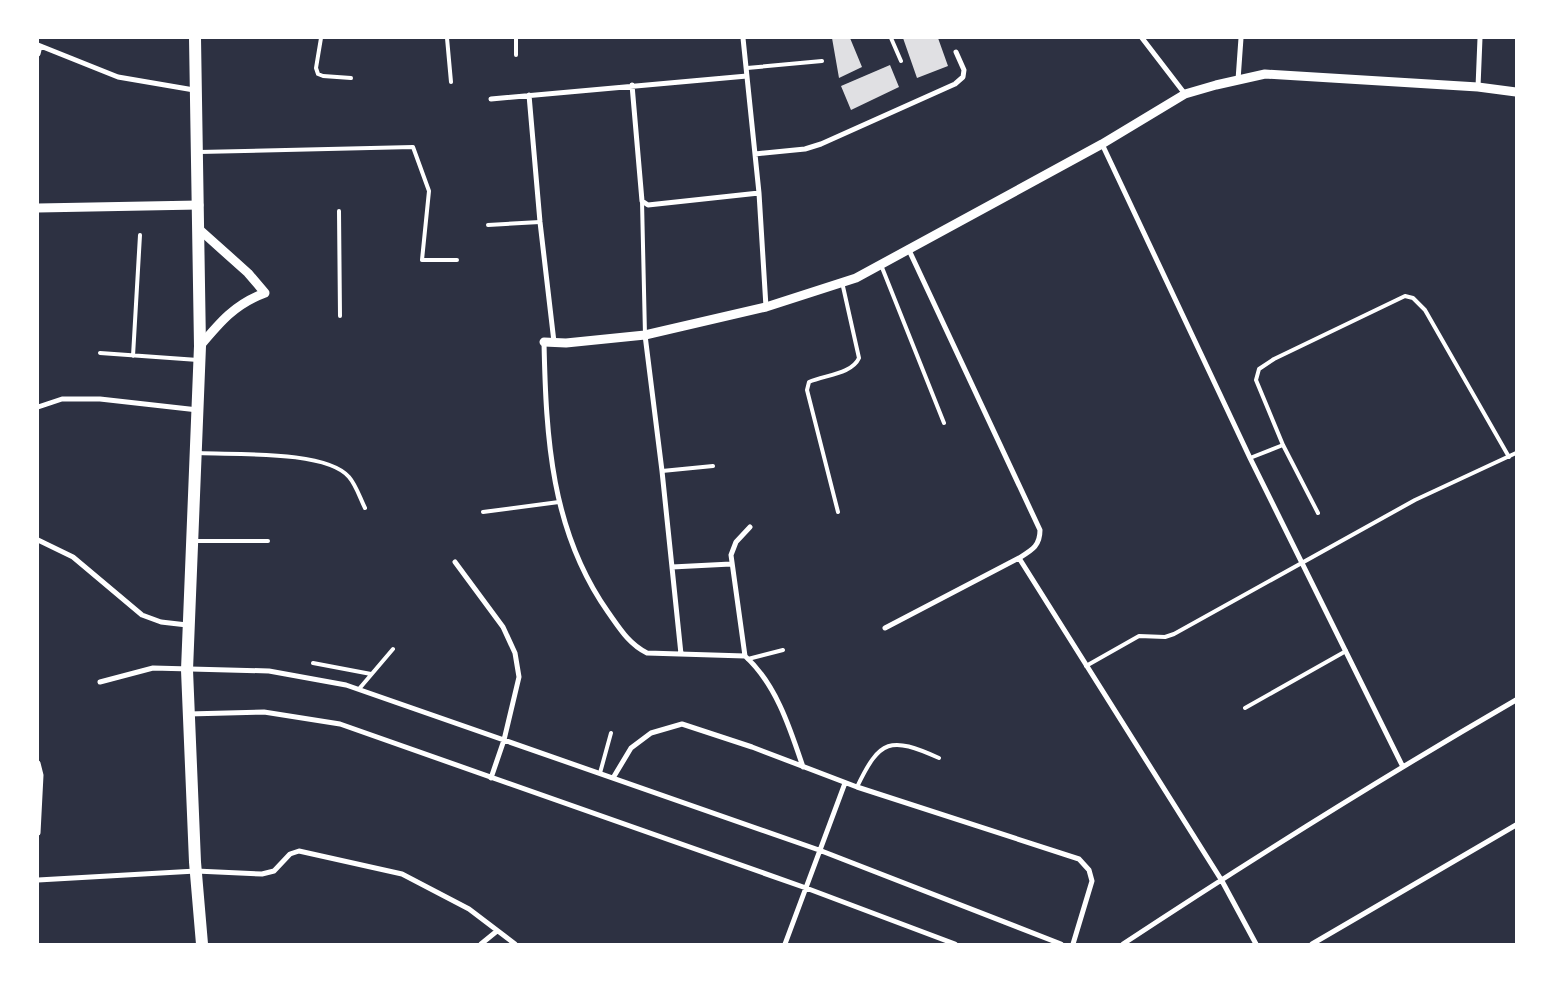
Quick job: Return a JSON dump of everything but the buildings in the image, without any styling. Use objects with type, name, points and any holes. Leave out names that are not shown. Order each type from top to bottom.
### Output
[{"type":"main road","points":[[195,38],[194,90],[200,230],[200,360],[187,670],[196,871],[202,944]]},
{"type":"street","points":[[744,38],[759,193],[766,307]]},
{"type":"street","points":[[1142,38],[1185,94]]},
{"type":"street","points":[[1238,80],[1241,38]]},
{"type":"street","points":[[1478,87],[1480,38]]},
{"type":"street","points":[[38,54],[39,46],[118,77],[194,90]]},
{"type":"street","points":[[755,154],[805,149],[821,144],[955,84],[964,77],[964,70],[956,52]]},
{"type":"street","points":[[746,658],[647,653],[633,646],[598,598],[576,556],[559,502],[547,438],[544,342],[645,335],[766,307],[842,282],[881,265],[908,248],[1102,144],[1185,94],[1238,80],[1265,74],[1478,87],[1516,92]]},
{"type":"street","points":[[491,99],[747,76]]},
{"type":"street","points":[[632,85],[642,201],[648,205],[759,193]]},
{"type":"street","points":[[529,95],[540,222],[554,342]]},
{"type":"street","points":[[1102,144],[1250,458],[1402,766]]},
{"type":"street","points":[[38,208],[199,205]]},
{"type":"street","points":[[200,230],[248,273],[265,293],[240,304],[227,314],[200,346]]},
{"type":"street","points":[[885,628],[1035,549],[1040,539],[1040,530],[908,248]]},
{"type":"street","points":[[645,335],[662,471],[681,654]]},
{"type":"street","points":[[38,407],[62,399],[100,399],[198,410]]},
{"type":"street","points":[[750,527],[736,542],[731,555],[746,658],[762,675],[788,720],[803,767]]},
{"type":"street","points":[[38,540],[73,557],[142,615],[161,622],[190,626]]},
{"type":"street","points":[[1019,558],[1222,881],[1256,944]]},
{"type":"street","points":[[455,562],[503,627],[515,653],[519,677],[504,740],[491,778]]},
{"type":"street","points":[[672,567],[732,564]]},
{"type":"street","points":[[100,682],[153,668],[269,671],[346,685],[819,850],[1061,944]]},
{"type":"street","points":[[1123,944],[1402,766],[1516,700]]},
{"type":"street","points":[[188,714],[264,712],[340,724],[806,888],[955,944]]},
{"type":"street","points":[[613,778],[631,748],[651,733],[682,724],[752,747],[845,783],[1079,859],[1089,870],[1092,881],[1073,944]]},
{"type":"street","points":[[38,763],[41,775],[38,833]]},
{"type":"street","points":[[785,944],[845,783]]},
{"type":"street","points":[[1312,944],[1516,825]]},
{"type":"street","points":[[38,880],[196,871],[262,874],[274,871],[290,854],[299,851],[402,874],[469,909],[515,944]]},
{"type":"street","points":[[481,944],[498,931]]},
{"type":"lane","points":[[320,38],[316,68],[318,74],[351,78]]},
{"type":"lane","points":[[447,38],[451,82]]},
{"type":"lane","points":[[516,38],[516,55]]},
{"type":"lane","points":[[891,38],[901,61]]},
{"type":"lane","points":[[747,68],[822,61]]},
{"type":"lane","points":[[197,152],[413,146],[429,191],[422,260],[457,260]]},
{"type":"lane","points":[[642,201],[645,335]]},
{"type":"lane","points":[[339,211],[340,316]]},
{"type":"lane","points":[[488,225],[540,222]]},
{"type":"lane","points":[[133,356],[140,235]]},
{"type":"lane","points":[[881,265],[944,423]]},
{"type":"lane","points":[[838,512],[807,390],[809,382],[823,375],[849,369],[856,365],[859,358],[842,282]]},
{"type":"lane","points":[[1318,513],[1283,445],[1256,380],[1259,369],[1274,359],[1405,296],[1413,298],[1425,310],[1510,456]]},
{"type":"lane","points":[[100,353],[200,360]]},
{"type":"lane","points":[[1250,458],[1283,445]]},
{"type":"lane","points":[[197,453],[310,458],[338,468],[350,477],[365,508]]},
{"type":"lane","points":[[1086,666],[1139,636],[1165,637],[1174,634],[1415,500],[1516,453]]},
{"type":"lane","points":[[662,471],[713,466]]},
{"type":"lane","points":[[483,512],[559,502]]},
{"type":"lane","points":[[193,541],[268,541]]},
{"type":"lane","points":[[360,689],[393,649]]},
{"type":"lane","points":[[746,658],[783,650]]},
{"type":"lane","points":[[1245,708],[1346,651]]},
{"type":"lane","points":[[313,663],[371,674]]},
{"type":"lane","points":[[600,773],[611,733]]},
{"type":"lane","points":[[857,787],[877,752],[889,746],[902,745],[916,748],[939,758]]}]
